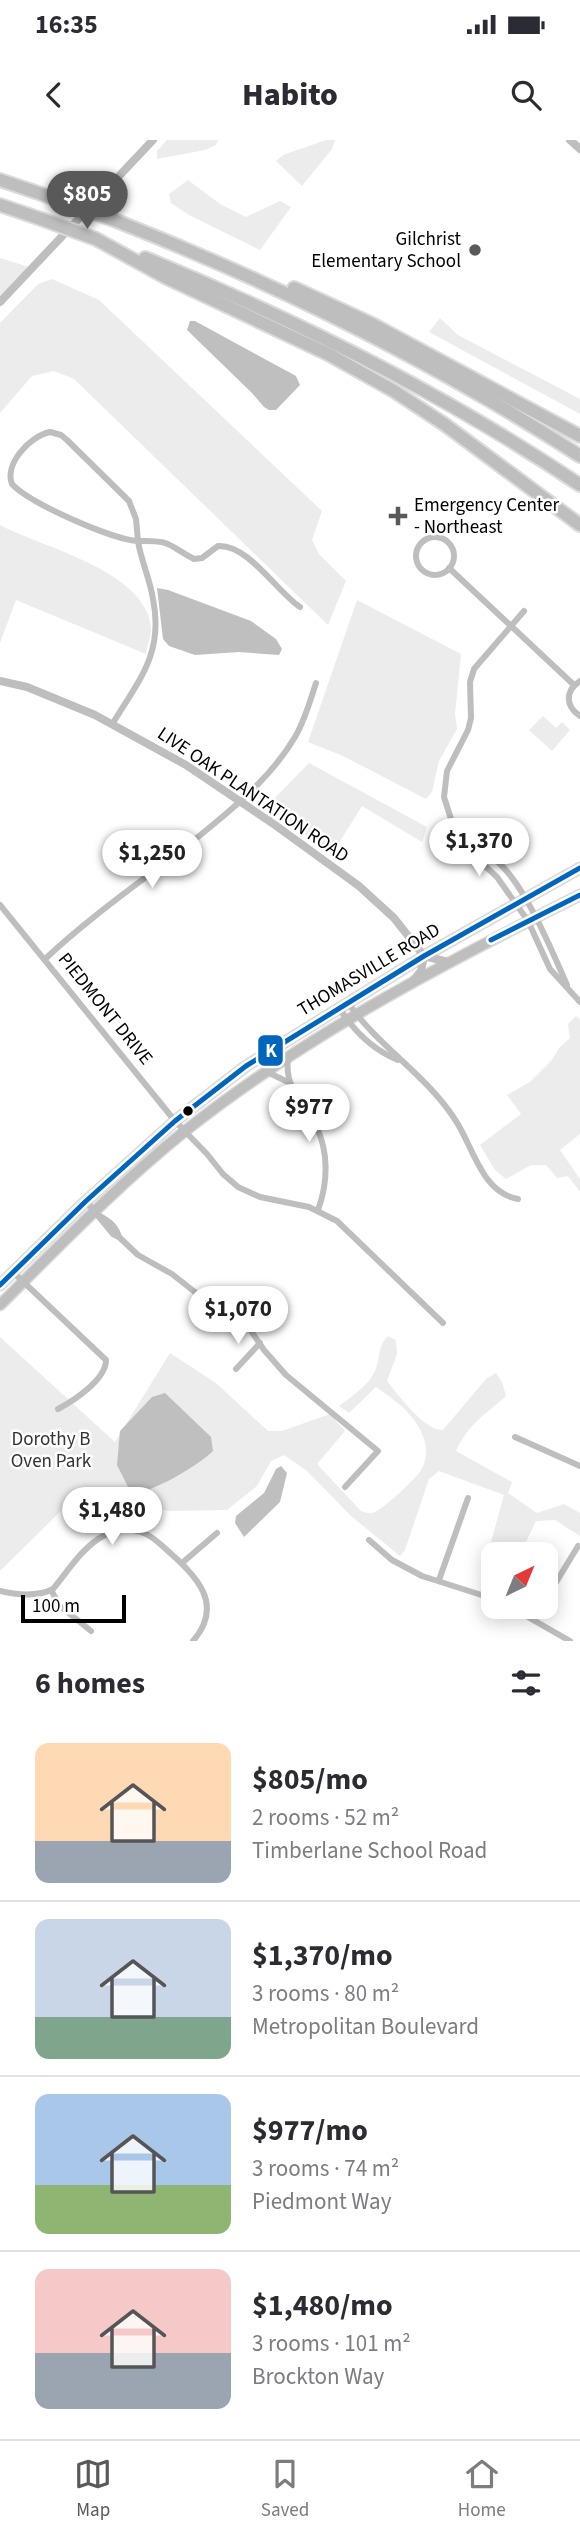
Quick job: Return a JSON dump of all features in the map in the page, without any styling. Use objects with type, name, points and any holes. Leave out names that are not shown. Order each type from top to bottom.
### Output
[{"type":"highway","points":[[0,180],[114,220],[246,274],[351,324],[487,398],[580,456]]},
{"type":"highway","points":[[0,205],[96,239],[239,298],[355,354],[457,409],[580,485]]},
{"type":"highway","points":[[96,239],[165,276],[328,354],[394,391],[444,424],[580,525]]},
{"type":"highway","points":[[162,239],[252,270],[337,307],[580,436]]},
{"type":"main road","name":"THOMASVILLE ROAD","points":[[0,1285],[86,1201],[175,1121],[258,1058],[424,956],[580,868]]},
{"type":"main road","name":"THOMASVILLE ROAD","points":[[0,1305],[186,1131],[288,1057],[413,981],[580,895]]},
{"type":"main road","points":[[258,1058],[267,1072]]},
{"type":"street","points":[[0,302],[153,140]]},
{"type":"street","points":[[570,140],[580,149]]},
{"type":"street","points":[[113,723],[149,662],[156,643],[154,599],[138,541],[136,519],[129,501],[61,435],[50,432],[37,437],[11,468],[10,479],[20,492],[110,535],[138,541],[164,541],[194,559],[202,558],[218,546],[234,549],[257,566],[300,607]]},
{"type":"street","points":[[436,537],[447,542],[453,555],[449,568],[435,575],[423,570],[416,556],[421,543],[436,537]]},
{"type":"street","points":[[449,568],[510,626],[577,683],[569,692],[569,703],[580,716]]},
{"type":"street","points":[[520,901],[472,854],[466,839],[447,810],[444,785],[447,771],[468,730],[471,718],[470,682],[474,669],[524,611]]},
{"type":"street","name":"LIVE OAK PLANTATION ROAD","points":[[0,681],[59,699],[113,723],[186,765],[359,886],[394,918],[424,956]]},
{"type":"street","points":[[45,960],[78,928],[188,845],[241,801],[266,775],[294,738],[316,683]]},
{"type":"street","points":[[466,839],[502,865],[531,919],[550,969],[580,1002]]},
{"type":"street","name":"PIEDMONT DRIVE","points":[[0,905],[175,1121],[223,1174],[239,1187],[260,1198],[300,1204],[318,1210],[346,1228],[443,1323]]},
{"type":"street","points":[[0,920],[7,914]]},
{"type":"street","points":[[413,981],[421,971],[424,956],[448,962]]},
{"type":"street","points":[[344,1005],[383,1054],[400,1061],[428,1086],[453,1115],[493,1187],[505,1197],[518,1199]]},
{"type":"street","points":[[288,1057],[288,1082],[316,1126],[324,1150],[325,1187],[318,1210]]},
{"type":"street","points":[[267,1072],[288,1082]]},
{"type":"street","points":[[86,1201],[113,1234],[138,1255],[172,1274],[205,1300],[235,1312],[247,1323],[286,1375],[378,1451],[345,1487]]},
{"type":"street","points":[[13,1272],[106,1360],[103,1371],[78,1399],[58,1409]]},
{"type":"street","points":[[236,1369],[260,1343]]},
{"type":"street","points":[[515,1437],[580,1466]]},
{"type":"street","points":[[439,1580],[468,1498]]},
{"type":"street","points":[[0,1591],[25,1594],[51,1590],[93,1543],[103,1536],[132,1530],[146,1534],[182,1563],[200,1583],[206,1600],[205,1621],[194,1641]]},
{"type":"street","points":[[182,1563],[217,1533]]},
{"type":"street","points":[[369,1540],[401,1565],[422,1576],[481,1595]]},
{"type":"street","points":[[558,1579],[578,1545]]},
{"type":"street","points":[[51,1590],[60,1606],[91,1631]]},
{"type":"street","points":[[534,1620],[570,1641]]},
{"type":"green space","points":[[167,140],[218,140],[216,145],[205,150],[157,159],[157,151]]},
{"type":"green space","points":[[326,140],[335,140],[332,149],[302,186],[276,161],[283,155]]},
{"type":"green space","points":[[188,180],[220,204],[246,217],[280,201],[291,207],[260,250],[189,215],[171,203],[169,194]]},
{"type":"green space","points":[[0,258],[29,267],[0,297]]},
{"type":"green space","points":[[52,279],[99,300],[322,511],[312,540],[319,554],[346,581],[328,625],[74,379],[54,371],[32,376],[0,413],[0,323],[38,284]]},
{"type":"green space","points":[[440,318],[458,335],[580,399],[580,414],[429,332]]},
{"type":"green space","points":[[0,525],[89,563],[131,590],[145,607],[151,627],[146,654],[16,600],[0,643]]},
{"type":"green space","points":[[357,600],[461,654],[455,714],[457,729],[439,761],[432,792],[426,799],[343,756],[308,742]]},
{"type":"green space","points":[[543,716],[556,728],[562,722],[570,730],[552,751],[529,730]]},
{"type":"green space","points":[[309,763],[427,827],[422,842],[362,806],[332,854],[267,806]]},
{"type":"green space","points":[[576,1016],[580,1020],[580,1134],[560,1150],[580,1179],[580,1192],[568,1176],[557,1178],[546,1165],[531,1165],[506,1179],[495,1170],[480,1145],[521,1114],[507,1095],[530,1082],[552,1060],[559,1048],[570,1038],[568,1024]]},
{"type":"green space","name":"Dorothy B Oven Park","points":[[388,1336],[396,1340],[397,1354],[387,1381],[420,1419],[436,1429],[443,1430],[486,1379],[496,1373],[506,1396],[472,1426],[456,1451],[512,1482],[508,1493],[537,1513],[564,1504],[580,1513],[580,1536],[555,1520],[536,1521],[526,1542],[491,1542],[504,1495],[439,1471],[429,1479],[405,1550],[400,1556],[351,1516],[307,1471],[284,1455],[271,1461],[257,1486],[227,1510],[169,1511],[124,1499],[69,1503],[0,1571],[0,1337],[115,1442],[170,1353],[216,1383],[268,1431],[282,1431],[330,1414],[345,1431],[317,1464],[361,1511],[369,1513],[382,1507],[418,1474],[426,1455],[421,1431],[411,1416],[376,1387],[349,1413],[339,1406],[374,1374],[382,1344]]},
{"type":"shaded area","points":[[190,321],[195,321],[296,376],[300,385],[276,410],[269,410],[187,330]]},
{"type":"shaded area","points":[[157,588],[251,621],[276,639],[282,649],[279,655],[239,652],[195,655],[169,646],[163,639]]},
{"type":"shaded area","points":[[165,1393],[211,1437],[213,1451],[174,1478],[150,1489],[131,1493],[117,1465],[120,1431],[152,1397]]},
{"type":"shaded area","points":[[281,1466],[287,1473],[280,1502],[244,1537],[235,1523],[236,1516],[264,1493],[276,1469]]},
{"type":"transit line","name":"K","points":[[0,1285],[86,1201],[175,1121],[246,1066],[424,956],[580,868]]},
{"type":"transit line","name":"K","points":[[491,940],[580,895]]},
{"type":"place","name":"Gilchrist Elementary School","points":[[475,250]]},
{"type":"place","name":"Emergency Center - Northeast","points":[[398,516]]}]
